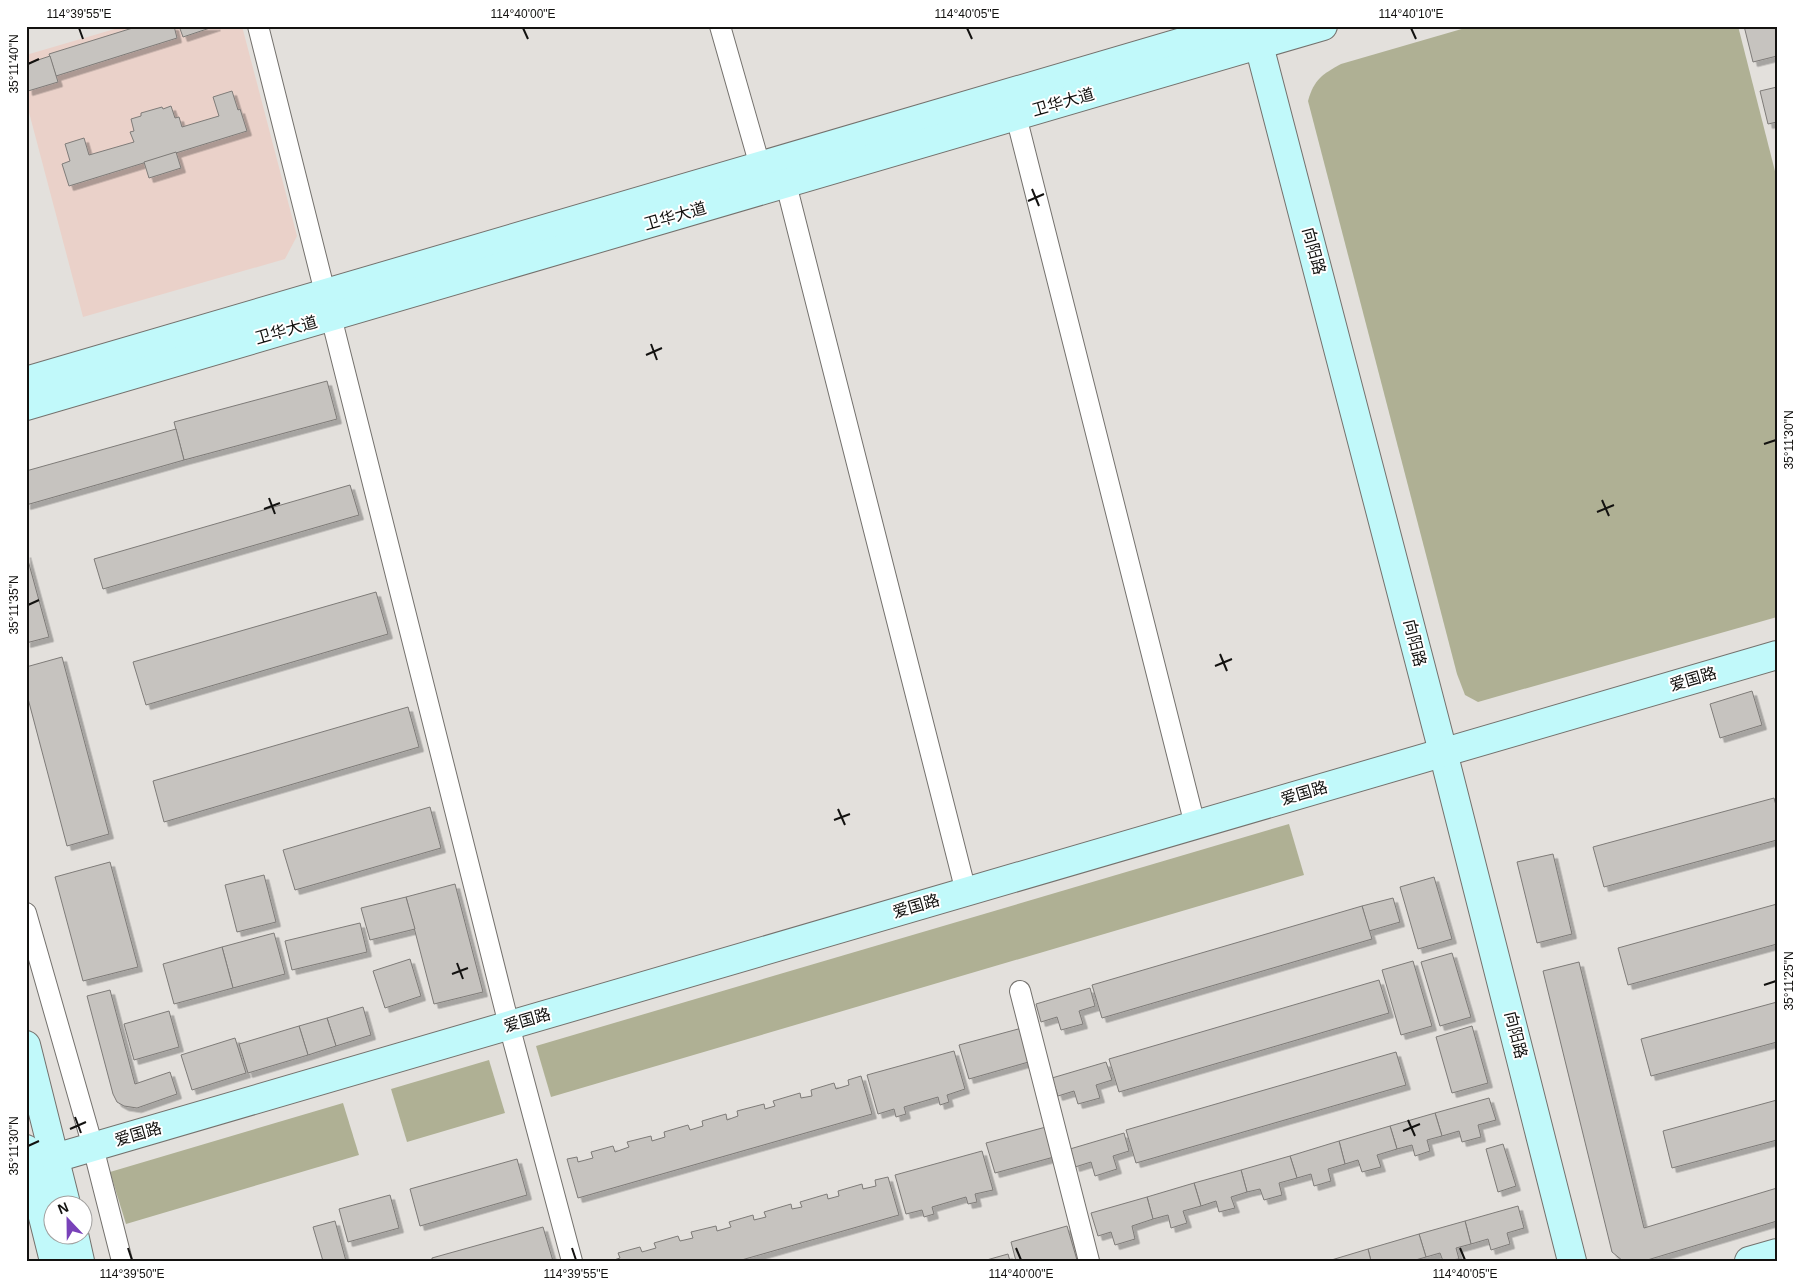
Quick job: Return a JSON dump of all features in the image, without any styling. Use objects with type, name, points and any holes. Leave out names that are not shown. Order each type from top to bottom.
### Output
[{"type":"street","points":[[258,26],[509,1025],[572,1261]]},
{"type":"street","points":[[720,26],[760,166]]},
{"type":"street","name":"卫华大道","points":[[26,406],[328,305],[760,166],[1236,26]]},
{"type":"street","name":"卫华大道","points":[[26,381],[328,305],[786,184],[1016,116],[1257,36],[1323,26]]},
{"type":"street","name":"向阳路","points":[[1257,36],[1443,752],[1572,1261]]},
{"type":"street","points":[[1016,116],[1195,825]]},
{"type":"street","points":[[786,184],[966,892]]},
{"type":"street","name":"爱国路","points":[[55,1158],[1777,655]]},
{"type":"street","points":[[26,913],[122,1261]]},
{"type":"street","points":[[1020,991],[1089,1261]]},
{"type":"street","points":[[26,1045],[64,1194]]},
{"type":"street","points":[[26,1149],[54,1261]]},
{"type":"street","points":[[76,1244],[80,1261]]},
{"type":"street","points":[[1749,1261],[1777,1253]]},
{"type":"shaded area","points":[[125,26],[242,26],[297,236],[285,259],[83,317],[26,101],[26,55]]},
{"type":"green space","points":[[1472,26],[1738,26],[1777,179],[1777,617],[1478,702],[1465,695],[1457,674],[1308,101],[1316,82],[1341,64]]},
{"type":"green space","points":[[1289,824],[1304,875],[551,1097],[536,1046]]},
{"type":"green space","points":[[489,1060],[505,1113],[407,1142],[391,1089]]},
{"type":"green space","points":[[343,1103],[359,1155],[126,1224],[110,1172]]},
{"type":"building","points":[[139,26],[174,26],[177,38],[56,76],[49,54]]},
{"type":"building","points":[[179,26],[216,26],[183,37]]},
{"type":"building","points":[[1744,26],[1777,26],[1777,56],[1753,62]]},
{"type":"building","points":[[50,56],[58,82],[28,91],[26,64]]},
{"type":"building","points":[[1777,87],[1777,122],[1768,124],[1760,91]]},
{"type":"building","points":[[232,91],[247,131],[69,186],[62,164],[70,161],[65,144],[84,138],[89,155],[134,142],[130,132],[134,131],[131,119],[141,116],[141,113],[162,107],[163,109],[171,106],[175,118],[179,117],[182,127],[219,116],[213,97]]},
{"type":"building","points":[[176,152],[181,168],[149,178],[144,162]]},
{"type":"building","points":[[327,381],[337,419],[184,460],[174,422]]},
{"type":"building","points":[[176,429],[184,460],[26,505],[26,471]]},
{"type":"building","points":[[350,485],[359,515],[103,589],[94,559]]},
{"type":"building","points":[[26,553],[49,637],[26,643]]},
{"type":"building","points":[[376,592],[388,634],[146,705],[133,662]]},
{"type":"building","points":[[62,657],[109,834],[67,846],[26,691],[26,667]]},
{"type":"building","points":[[1752,691],[1762,725],[1720,738],[1710,704]]},
{"type":"building","points":[[408,707],[419,747],[164,822],[153,781]]},
{"type":"building","points":[[1774,798],[1777,809],[1777,840],[1604,887],[1593,847]]},
{"type":"building","points":[[430,807],[441,848],[295,890],[283,850]]},
{"type":"building","points":[[1553,854],[1572,934],[1537,943],[1517,862]]},
{"type":"building","points":[[110,862],[138,967],[83,981],[55,877]]},
{"type":"building","points":[[264,875],[276,922],[237,932],[225,885]]},
{"type":"building","points":[[1434,877],[1452,939],[1418,949],[1400,887]]},
{"type":"building","points":[[455,884],[483,992],[434,1004],[406,897]]},
{"type":"building","points":[[406,897],[415,929],[370,940],[361,908]]},
{"type":"building","points":[[1393,898],[1400,922],[1369,931],[1362,906]]},
{"type":"building","points":[[1777,904],[1777,944],[1628,985],[1618,948]]},
{"type":"building","points":[[1362,906],[1372,939],[1102,1018],[1092,985]]},
{"type":"building","points":[[360,923],[367,952],[292,970],[285,941]]},
{"type":"building","points":[[274,933],[285,974],[233,988],[222,947]]},
{"type":"building","points":[[222,947],[233,988],[174,1004],[163,964]]},
{"type":"building","points":[[1452,953],[1471,1017],[1440,1026],[1421,962]]},
{"type":"building","points":[[410,959],[421,996],[385,1008],[373,971]]},
{"type":"building","points":[[1413,961],[1432,1026],[1401,1035],[1382,970]]},
{"type":"building","points":[[1579,962],[1644,1228],[1777,1188],[1777,1221],[1644,1261],[1623,1261],[1612,1252],[1543,971]]},
{"type":"building","points":[[1379,980],[1389,1013],[1119,1092],[1109,1059]]},
{"type":"building","points":[[1090,988],[1095,1006],[1079,1011],[1083,1024],[1061,1030],[1057,1017],[1041,1022],[1036,1004]]},
{"type":"building","points":[[110,990],[135,1084],[170,1072],[177,1094],[137,1108],[124,1106],[117,1102],[113,1094],[87,996]]},
{"type":"building","points":[[1777,1002],[1777,1042],[1651,1076],[1641,1039]]},
{"type":"building","points":[[363,1007],[371,1035],[336,1046],[327,1018]]},
{"type":"building","points":[[169,1011],[179,1047],[134,1060],[124,1024]]},
{"type":"building","points":[[327,1018],[336,1046],[308,1055],[299,1026]]},
{"type":"building","points":[[299,1026],[308,1055],[248,1073],[239,1044]]},
{"type":"building","points":[[1472,1026],[1488,1083],[1452,1093],[1436,1037]]},
{"type":"building","points":[[1022,1028],[1032,1061],[969,1079],[959,1045]]},
{"type":"building","points":[[235,1038],[246,1073],[192,1090],[181,1055]]},
{"type":"building","points":[[954,1051],[965,1089],[947,1095],[949,1102],[940,1105],[938,1097],[904,1107],[906,1114],[896,1117],[894,1109],[878,1114],[867,1075]]},
{"type":"building","points":[[1396,1052],[1406,1085],[1136,1163],[1126,1130]]},
{"type":"building","points":[[1106,1062],[1112,1080],[1096,1085],[1100,1098],[1078,1104],[1074,1091],[1058,1096],[1052,1078]]},
{"type":"building","points":[[861,1076],[872,1114],[578,1198],[567,1159],[577,1157],[578,1162],[593,1158],[591,1152],[613,1146],[615,1152],[629,1147],[627,1142],[651,1136],[652,1141],[665,1137],[664,1132],[688,1125],[690,1130],[703,1126],[702,1121],[726,1114],[727,1120],[738,1116],[737,1111],[764,1104],[765,1109],[775,1106],[773,1101],[800,1093],[801,1098],[812,1096],[811,1090],[834,1083],[836,1089],[849,1085],[848,1080]]},
{"type":"building","points":[[1489,1098],[1496,1120],[1478,1125],[1481,1137],[1462,1142],[1459,1131],[1442,1136],[1435,1113]]},
{"type":"building","points":[[1777,1100],[1777,1140],[1672,1168],[1663,1131]]},
{"type":"building","points":[[1435,1113],[1442,1136],[1427,1140],[1430,1151],[1415,1156],[1412,1145],[1397,1149],[1390,1126]]},
{"type":"building","points":[[1390,1126],[1397,1149],[1377,1155],[1381,1167],[1362,1172],[1358,1160],[1345,1164],[1339,1141]]},
{"type":"building","points":[[1046,1127],[1054,1157],[995,1173],[986,1143]]},
{"type":"building","points":[[1124,1133],[1129,1151],[1113,1156],[1117,1169],[1095,1176],[1091,1162],[1075,1167],[1070,1149]]},
{"type":"building","points":[[1339,1141],[1345,1164],[1328,1169],[1331,1181],[1314,1186],[1311,1174],[1297,1178],[1290,1156]]},
{"type":"building","points":[[1503,1144],[1516,1186],[1498,1192],[1486,1149]]},
{"type":"building","points":[[982,1151],[993,1190],[975,1194],[977,1202],[968,1204],[966,1197],[932,1207],[934,1214],[924,1217],[922,1210],[906,1214],[895,1175]]},
{"type":"building","points":[[1290,1156],[1297,1178],[1279,1183],[1282,1195],[1264,1200],[1260,1189],[1247,1192],[1241,1170]]},
{"type":"building","points":[[517,1159],[527,1195],[420,1226],[410,1189]]},
{"type":"building","points":[[1241,1170],[1247,1192],[1231,1197],[1235,1208],[1219,1212],[1216,1201],[1201,1206],[1194,1183]]},
{"type":"building","points":[[888,1177],[899,1215],[738,1261],[611,1261],[620,1258],[618,1253],[640,1247],[642,1252],[656,1248],[654,1243],[678,1236],[680,1241],[693,1238],[691,1232],[716,1226],[717,1231],[731,1227],[729,1222],[753,1215],[754,1220],[766,1217],[764,1212],[791,1204],[792,1209],[802,1207],[800,1202],[827,1194],[828,1199],[839,1196],[838,1191],[862,1184],[863,1189],[876,1186],[875,1180]]},
{"type":"building","points":[[1194,1183],[1201,1206],[1183,1211],[1187,1223],[1171,1228],[1168,1215],[1153,1219],[1147,1197]]},
{"type":"building","points":[[390,1195],[399,1228],[348,1242],[339,1209]]},
{"type":"building","points":[[1147,1197],[1153,1219],[1132,1226],[1135,1239],[1115,1245],[1111,1232],[1098,1236],[1091,1213]]},
{"type":"building","points":[[1518,1206],[1524,1228],[1507,1233],[1510,1244],[1491,1250],[1488,1239],[1471,1244],[1465,1221]]},
{"type":"building","points":[[335,1221],[346,1261],[323,1261],[313,1227]]},
{"type":"building","points":[[1465,1221],[1471,1244],[1456,1248],[1459,1259],[1443,1261],[1440,1253],[1426,1257],[1419,1234]]},
{"type":"building","points":[[1067,1226],[1077,1260],[1016,1261],[1011,1242]]},
{"type":"building","points":[[543,1227],[553,1261],[432,1261],[432,1258]]},
{"type":"building","points":[[1419,1234],[1426,1257],[1412,1261],[1371,1261],[1368,1249]]},
{"type":"building","points":[[1368,1249],[1371,1261],[1328,1261]]},
{"type":"building","points":[[1008,1254],[1010,1261],[983,1261]]}]
